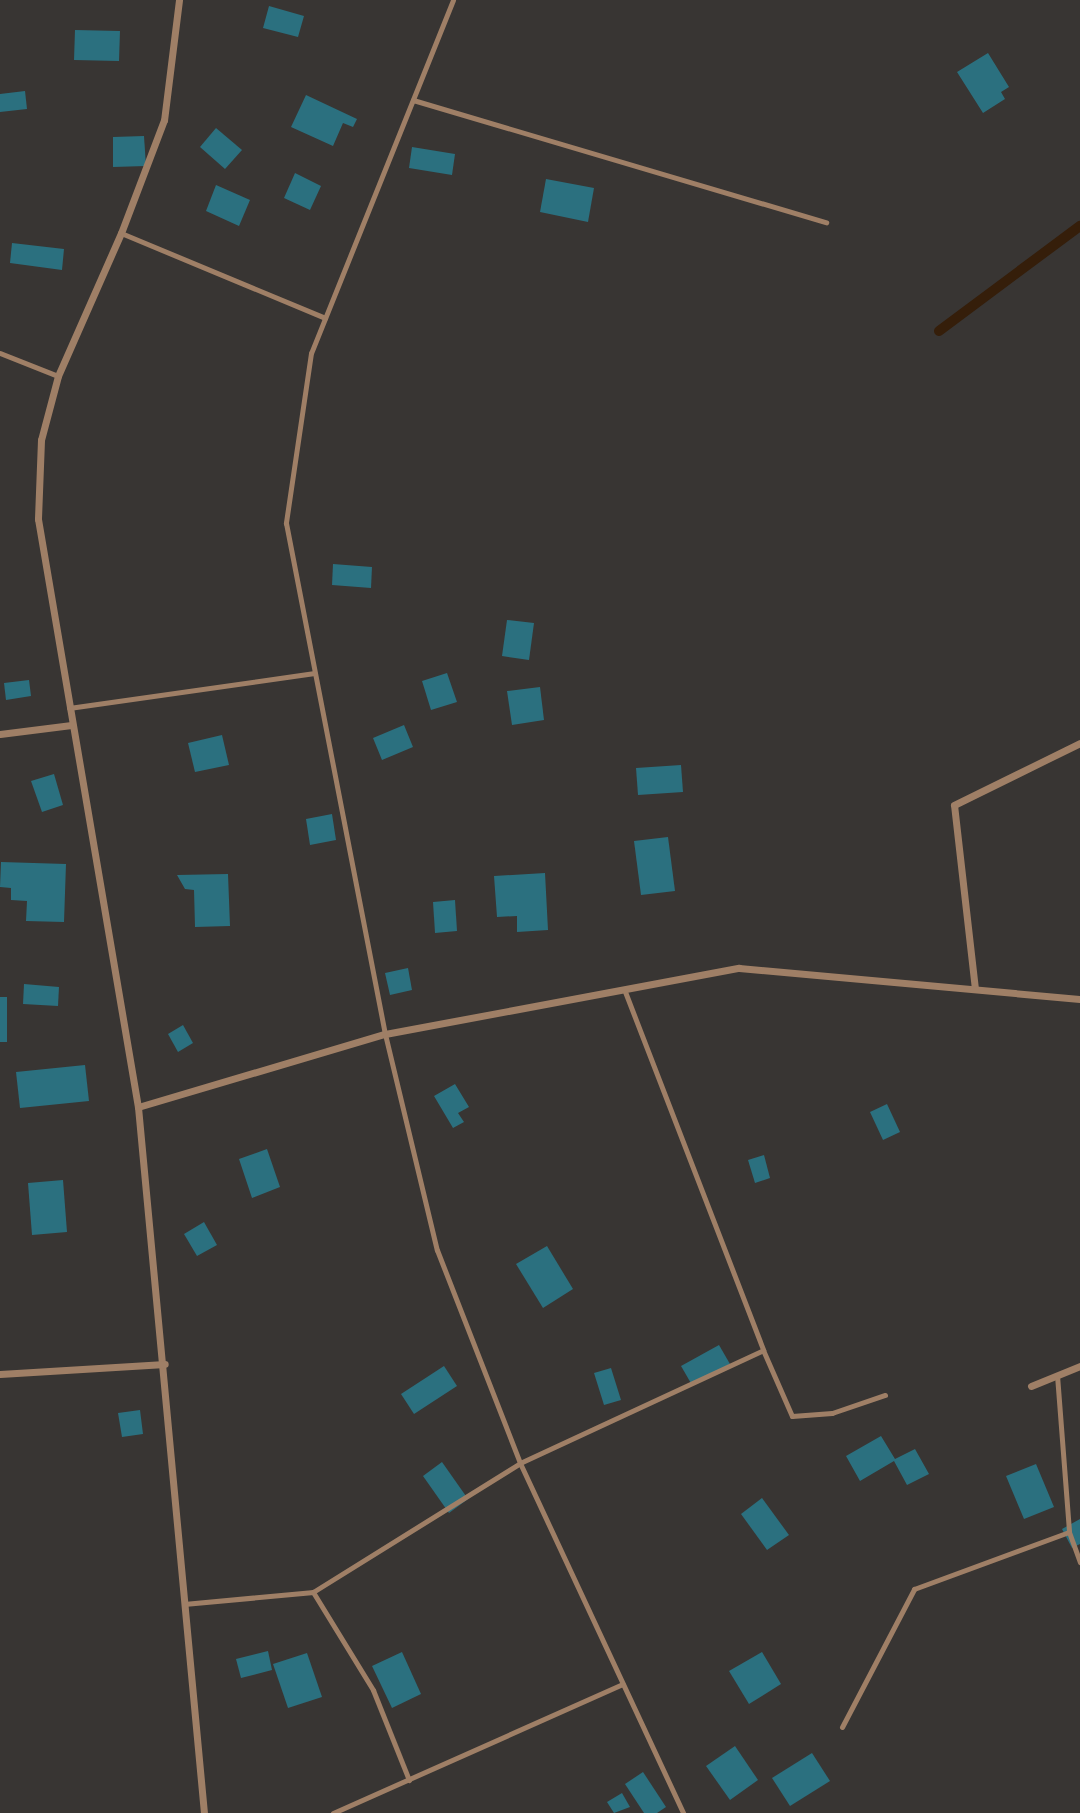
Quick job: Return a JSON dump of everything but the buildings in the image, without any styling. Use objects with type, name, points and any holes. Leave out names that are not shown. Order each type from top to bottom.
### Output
[{"type":"street","points":[[178,0],[164,120],[121,233],[58,376],[41,440],[38,519],[68,709],[138,1107],[165,1364],[204,1813]]},
{"type":"street","points":[[0,734],[71,725]]},
{"type":"street","points":[[975,989],[954,805],[1080,743]]},
{"type":"street","points":[[138,1107],[385,1034],[739,968],[1080,999]]},
{"type":"street","points":[[0,1374],[165,1364]]},
{"type":"street","points":[[1031,1386],[1080,1366]]},
{"type":"lane","points":[[453,0],[311,353],[286,523],[385,1034],[438,1250],[520,1463],[683,1813]]},
{"type":"lane","points":[[413,100],[826,222]]},
{"type":"lane","points":[[121,233],[325,318]]},
{"type":"lane","points":[[0,353],[58,376]]},
{"type":"lane","points":[[68,709],[316,673]]},
{"type":"lane","points":[[624,989],[763,1350],[792,1416],[832,1413],[885,1395]]},
{"type":"lane","points":[[184,1604],[313,1592],[520,1463],[763,1350]]},
{"type":"lane","points":[[1057,1375],[1069,1532],[1080,1562]]},
{"type":"lane","points":[[842,1727],[914,1589],[1069,1532]]},
{"type":"lane","points":[[313,1592],[373,1689],[409,1780]]},
{"type":"lane","points":[[333,1813],[623,1684]]},
{"type":"waterway","points":[[939,331],[1080,226]]}]
